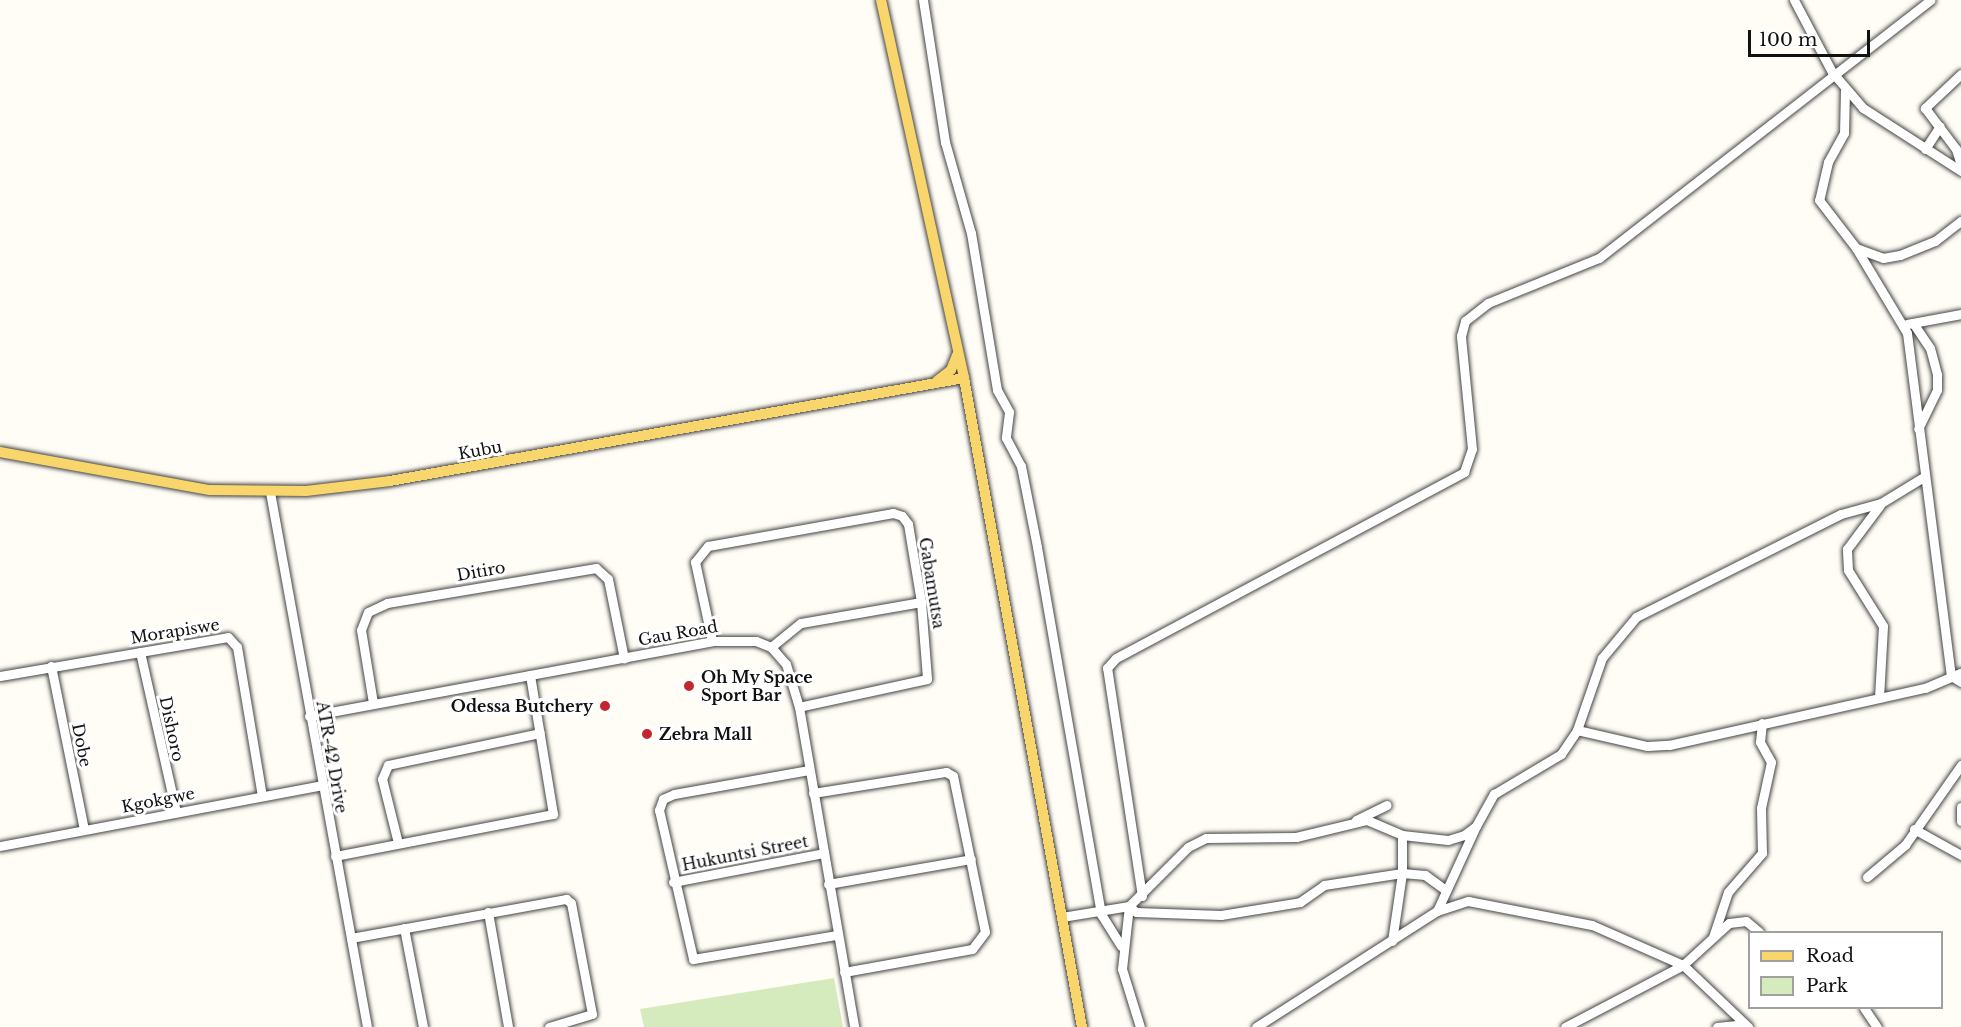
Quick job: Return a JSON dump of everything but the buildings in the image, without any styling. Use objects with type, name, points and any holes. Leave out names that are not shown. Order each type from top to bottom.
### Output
[{"type":"main road","points":[[881,0],[964,378],[1082,1027]]},
{"type":"main road","points":[[934,383],[955,364],[958,350]]},
{"type":"main road","name":"Kubu","points":[[0,452],[210,490],[270,492],[390,481],[964,378]]},
{"type":"street","points":[[923,0],[945,142],[971,232],[997,390],[1009,412],[1006,438],[1021,466],[1037,547],[1101,914],[1121,946],[1140,1027]]},
{"type":"street","points":[[1794,0],[1832,72],[1845,90],[1879,122],[1961,171]]},
{"type":"street","points":[[1142,896],[1107,668],[1116,658],[1464,472],[1472,449],[1461,336],[1465,321],[1488,303],[1599,258],[1696,187],[1832,72],[1930,0]]},
{"type":"street","points":[[1961,74],[1925,108],[1940,126],[1961,165]]},
{"type":"street","points":[[1845,90],[1844,133],[1827,162],[1820,200],[1908,323],[1930,348],[1937,375],[1937,390],[1918,430]]},
{"type":"street","points":[[1925,149],[1940,126]]},
{"type":"street","points":[[1856,248],[1883,258],[1900,255],[1935,241],[1961,221]]},
{"type":"street","points":[[1908,323],[1961,314]]},
{"type":"street","points":[[1908,323],[1922,478],[1956,674],[1961,682]]},
{"type":"street","points":[[1437,911],[1446,890],[1468,855],[1476,826],[1494,795],[1561,754],[1577,730],[1602,658],[1636,617],[1841,514],[1881,503],[1922,478]]},
{"type":"street","name":"ATR-42 Drive","points":[[270,492],[367,1027]]},
{"type":"street","points":[[1879,698],[1882,626],[1848,570],[1847,549],[1881,503]]},
{"type":"street","name":"Gabamutsa","points":[[712,641],[695,562],[708,546],[893,513],[908,524],[921,602],[927,679],[799,707]]},
{"type":"street","name":"Ditiro","points":[[374,703],[361,630],[368,612],[387,603],[596,568],[608,579],[624,658]]},
{"type":"street","points":[[854,1027],[799,707],[786,664],[771,647],[801,623],[921,602]]},
{"type":"street","name":"Morapiswe","points":[[0,676],[222,636],[235,643],[262,796]]},
{"type":"street","name":"Gau Road","points":[[309,716],[712,641],[756,641],[771,647]]},
{"type":"street","name":"Dishoro","points":[[140,652],[176,812]]},
{"type":"street","name":"Dobe","points":[[51,666],[84,830]]},
{"type":"street","points":[[1577,730],[1647,746],[1925,688],[1956,674]]},
{"type":"street","points":[[335,856],[553,814],[530,675]]},
{"type":"street","points":[[1713,938],[1728,892],[1762,853],[1761,808],[1771,762],[1760,742],[1762,723]]},
{"type":"street","points":[[398,843],[382,779],[388,765],[540,733]]},
{"type":"street","points":[[1867,877],[1905,845],[1914,829],[1961,765]]},
{"type":"street","points":[[809,770],[663,799],[659,810],[673,882],[693,958],[837,935]]},
{"type":"street","points":[[813,793],[946,772],[958,784],[985,932],[981,944],[844,972]]},
{"type":"street","name":"Kgokgwe","points":[[0,846],[322,786]]},
{"type":"street","points":[[1062,917],[1101,914],[1129,906],[1142,896],[1188,847],[1206,838],[1296,837],[1323,834],[1387,805]]},
{"type":"street","points":[[1961,807],[1961,821]]},
{"type":"street","points":[[1356,820],[1401,835],[1448,840],[1476,826]]},
{"type":"street","points":[[1914,829],[1961,855]]},
{"type":"street","points":[[1392,941],[1402,873],[1401,835]]},
{"type":"street","name":"Hukuntsi Street","points":[[673,882],[823,853]]},
{"type":"street","points":[[828,884],[971,859]]},
{"type":"street","points":[[1129,906],[1145,912],[1247,914],[1300,902],[1324,885],[1402,873],[1425,876],[1446,890]]},
{"type":"street","points":[[351,938],[560,897],[571,903],[592,1014],[584,1023],[549,1027]]},
{"type":"street","points":[[1256,1027],[1437,911],[1480,901],[1583,922],[1683,965],[1746,1025]]},
{"type":"street","points":[[1121,946],[1129,906]]},
{"type":"street","points":[[488,912],[508,1027]]},
{"type":"street","points":[[1565,1027],[1683,965],[1713,938],[1739,920],[1755,931]]},
{"type":"street","points":[[404,928],[423,1027]]},
{"type":"street","points":[[1865,1009],[1877,1027]]},
{"type":"street","points":[[1717,1027],[1746,1025]]},
{"type":"green space","points":[[834,978],[843,1027],[644,1027],[640,1009]]},
{"type":"place","name":"Oh My Space Sport Bar","points":[[689,686]]},
{"type":"place","name":"Odessa Butchery","points":[[605,706]]},
{"type":"place","name":"Zebra Mall","points":[[647,734]]}]
